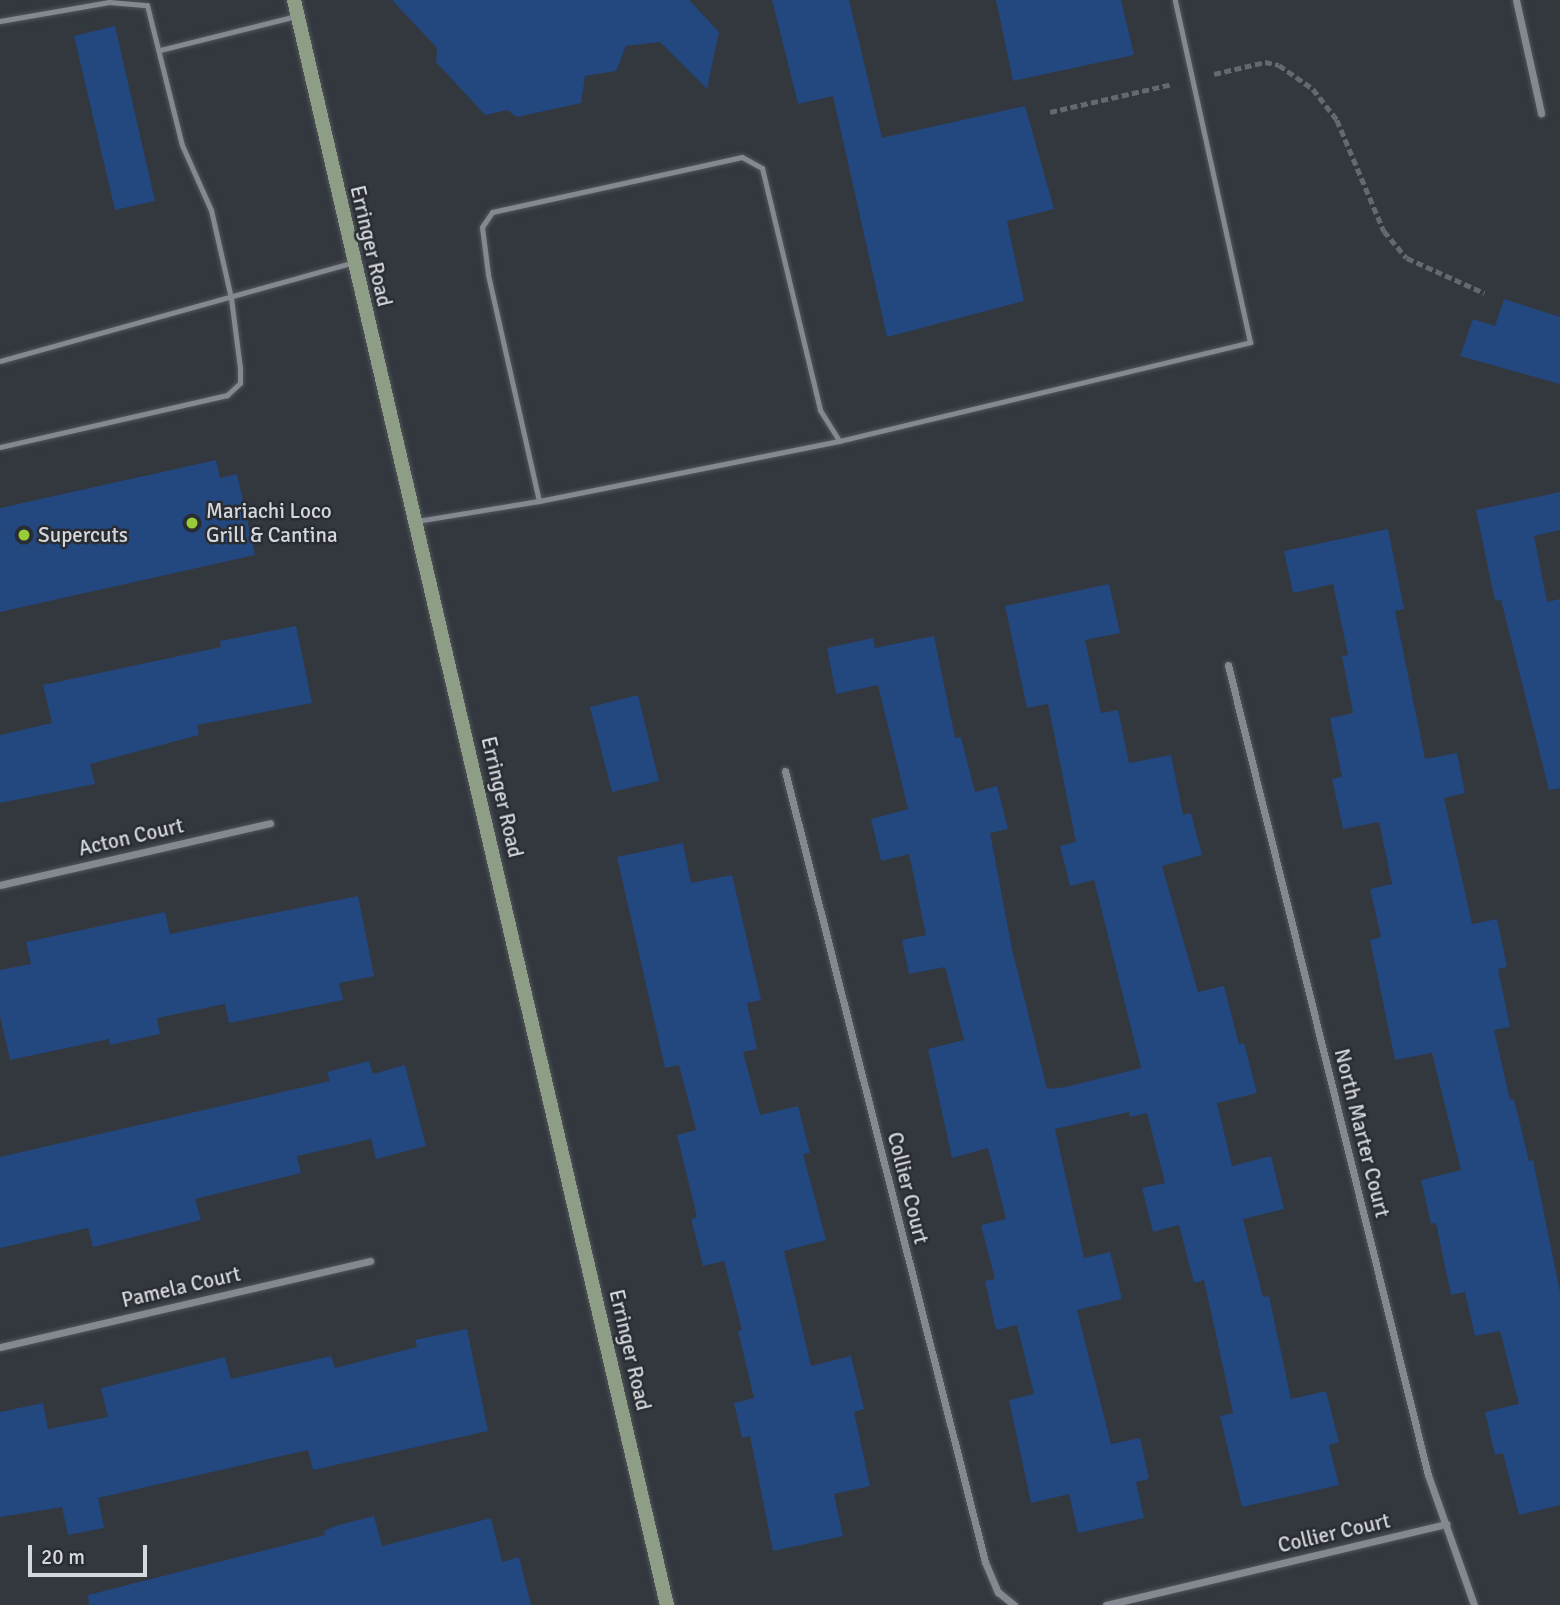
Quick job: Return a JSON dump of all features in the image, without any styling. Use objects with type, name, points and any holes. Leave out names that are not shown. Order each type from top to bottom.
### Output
[{"type":"main road","name":"Erringer Road","points":[[294,0],[352,263],[416,520],[667,1605]]},
{"type":"street","points":[[1516,0],[1541,113]]},
{"type":"street","name":"North Marter Court","points":[[1228,665],[1428,1475],[1474,1605]]},
{"type":"street","name":"Collier Court","points":[[785,771],[985,1562],[998,1592],[1014,1605]]},
{"type":"street","name":"Acton Court","points":[[0,885],[270,823]]},
{"type":"street","name":"Pamela Court","points":[[0,1347],[370,1261]]},
{"type":"street","name":"Collier Court","points":[[1106,1605],[1446,1524]]},
{"type":"lane","points":[[416,520],[540,501],[839,441],[1250,342],[1175,0]]},
{"type":"lane","points":[[0,21],[108,2],[147,5],[182,145],[211,211],[232,298],[240,383],[227,395],[0,447]]},
{"type":"lane","points":[[160,50],[296,15]]},
{"type":"lane","points":[[540,501],[488,274],[482,227],[492,212],[742,157],[762,168],[820,410],[839,441]]},
{"type":"lane","points":[[0,361],[352,263]]},
{"type":"path","points":[[1050,112],[1265,62],[1279,65],[1313,89],[1336,120],[1384,231],[1407,258],[1483,293]]},
{"type":"building","points":[[392,0],[689,0],[719,32],[707,89],[660,42],[626,46],[616,71],[585,76],[581,103],[517,117],[507,110],[485,115],[436,62],[437,48]]},
{"type":"building","points":[[772,0],[849,0],[882,138],[1025,106],[1054,209],[1007,221],[1024,301],[887,337],[833,96],[798,104]]},
{"type":"building","points":[[996,0],[1121,0],[1134,55],[1013,81]]},
{"type":"building","points":[[115,26],[155,201],[115,210],[74,36]]},
{"type":"building","points":[[1504,299],[1560,317],[1560,384],[1460,356],[1473,319],[1495,326]]},
{"type":"building","points":[[216,460],[220,478],[237,474],[255,555],[0,612],[0,508]]},
{"type":"building","points":[[1560,492],[1560,530],[1534,536],[1547,602],[1560,599],[1560,788],[1549,790],[1501,600],[1495,601],[1476,510]]},
{"type":"building","points":[[1388,529],[1404,609],[1395,611],[1425,759],[1457,753],[1465,793],[1444,798],[1472,924],[1497,919],[1507,967],[1498,969],[1510,1027],[1494,1030],[1510,1100],[1514,1099],[1529,1161],[1533,1160],[1560,1292],[1560,1505],[1519,1515],[1503,1453],[1495,1455],[1485,1412],[1519,1404],[1500,1331],[1475,1336],[1465,1292],[1451,1295],[1436,1223],[1431,1224],[1421,1180],[1461,1170],[1432,1053],[1395,1060],[1370,940],[1381,937],[1370,889],[1392,884],[1379,822],[1343,829],[1332,779],[1342,777],[1330,718],[1353,713],[1342,656],[1348,655],[1333,584],[1293,593],[1284,551]]},
{"type":"building","points":[[1109,584],[1120,633],[1085,640],[1101,713],[1118,710],[1129,763],[1171,755],[1183,815],[1191,813],[1202,855],[1162,866],[1198,992],[1224,986],[1239,1044],[1244,1043],[1257,1093],[1217,1103],[1232,1166],[1271,1156],[1284,1209],[1243,1219],[1263,1297],[1269,1296],[1291,1399],[1326,1391],[1339,1442],[1329,1445],[1339,1485],[1242,1507],[1220,1416],[1233,1413],[1204,1280],[1194,1283],[1179,1225],[1153,1232],[1142,1188],[1165,1183],[1147,1113],[1130,1117],[1129,1112],[1055,1129],[1084,1258],[1110,1252],[1122,1299],[1077,1310],[1111,1444],[1140,1438],[1149,1479],[1136,1482],[1144,1518],[1078,1533],[1069,1494],[1031,1503],[1009,1400],[1034,1394],[1017,1325],[996,1330],[985,1281],[995,1279],[981,1225],[1006,1219],[988,1148],[952,1158],[928,1049],[964,1040],[945,967],[909,974],[902,940],[926,935],[909,854],[881,861],[871,819],[908,809],[878,685],[836,694],[827,648],[873,638],[875,648],[934,636],[955,738],[961,737],[975,792],[997,786],[1008,829],[990,833],[1012,949],[1047,1089],[1066,1087],[1141,1068],[1094,880],[1070,886],[1060,846],[1076,842],[1048,704],[1027,708],[1005,606]]},
{"type":"building","points":[[296,626],[312,703],[197,725],[199,735],[90,764],[95,784],[0,803],[0,735],[52,723],[43,685],[221,647],[220,641]]},
{"type":"building","points":[[638,695],[659,781],[612,792],[590,707]]},
{"type":"building","points":[[683,843],[691,883],[732,875],[761,1000],[747,1003],[757,1049],[743,1052],[760,1115],[798,1106],[810,1153],[803,1154],[826,1240],[784,1251],[811,1366],[851,1356],[864,1409],[854,1412],[870,1486],[834,1494],[843,1536],[773,1551],[750,1436],[742,1438],[734,1403],[754,1398],[738,1331],[742,1330],[724,1261],[703,1266],[691,1219],[697,1217],[677,1135],[696,1130],[679,1065],[665,1068],[617,857]]},
{"type":"building","points":[[358,896],[374,976],[339,983],[343,1000],[229,1023],[225,1004],[157,1018],[160,1034],[110,1045],[109,1039],[10,1060],[0,1016],[0,970],[31,964],[26,942],[165,912],[170,934]]},
{"type":"building","points":[[369,1061],[373,1074],[405,1065],[426,1146],[376,1159],[371,1139],[297,1156],[301,1173],[195,1199],[201,1220],[93,1247],[88,1228],[0,1248],[0,1157],[330,1081],[327,1072]]},
{"type":"building","points":[[467,1329],[488,1431],[313,1470],[308,1450],[98,1498],[104,1528],[68,1535],[62,1507],[0,1517],[0,1412],[43,1403],[48,1429],[108,1417],[101,1388],[225,1357],[231,1379],[331,1356],[335,1368],[417,1347],[415,1340]]},
{"type":"building","points":[[374,1516],[382,1546],[491,1518],[502,1562],[519,1557],[531,1605],[89,1605],[88,1595],[325,1535],[324,1531],[335,1526]]},
{"type":"place","name":"Mariachi Loco Grill & Cantina","points":[[192,523]]},
{"type":"place","name":"Supercuts","points":[[24,535]]}]
